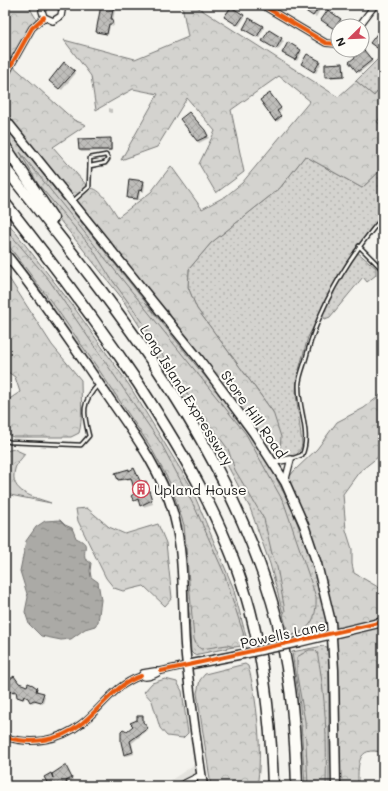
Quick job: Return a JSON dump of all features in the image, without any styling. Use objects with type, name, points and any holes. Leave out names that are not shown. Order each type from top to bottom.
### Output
[{"type":"highway","points":[[5,146],[105,296]]},
{"type":"highway","name":"Long Island Expressway","points":[[5,168],[105,296],[140,345],[202,440],[226,484],[246,526],[273,603],[282,642],[291,693],[297,786]]},
{"type":"highway","points":[[5,203],[84,306],[147,397],[181,450],[204,493],[220,528],[249,608],[258,646],[266,687],[273,786]]},
{"type":"main road","name":"Store Hill Road","points":[[5,119],[199,359],[274,462],[285,482],[304,526],[323,583],[331,622],[334,670],[336,786]]},
{"type":"main road","points":[[5,253],[44,303],[149,458],[171,505],[180,546],[187,665],[203,786]]},
{"type":"main road","name":"Powells Lane","points":[[187,665],[332,635],[383,622]]},
{"type":"street","points":[[44,5],[42,11],[44,17],[49,21],[59,18],[62,13],[60,5]]},
{"type":"street","points":[[262,5],[326,43],[330,43]]},
{"type":"street","points":[[366,18],[375,5]]},
{"type":"street","points":[[5,76],[29,33],[44,17]]},
{"type":"street","points":[[274,462],[291,459],[285,482]]},
{"type":"street","points":[[5,737],[36,742],[60,736],[81,725],[118,687],[143,673],[161,671],[187,665]]},
{"type":"street","points":[[179,786],[201,774]]},
{"type":"lane","points":[[72,203],[89,187],[90,166],[91,157],[106,155],[108,159],[105,163],[90,166]]},
{"type":"lane","points":[[291,459],[302,455],[306,445],[299,383],[315,326],[336,282],[359,246],[383,217]]},
{"type":"lane","points":[[359,246],[383,270]]},
{"type":"lane","points":[[5,440],[10,442],[81,445],[89,436],[85,420],[85,401],[99,384]]},
{"type":"shaded area","points":[[194,765],[196,786],[162,786]]},
{"type":"green space","points":[[5,5],[28,5],[38,22],[12,65],[74,120],[86,125],[53,147],[89,188],[102,194],[118,217],[151,192],[171,166],[202,209],[226,196],[242,183],[310,101],[279,76],[231,110],[244,172],[216,193],[199,164],[215,131],[187,98],[157,147],[121,160],[158,94],[133,89],[96,110],[91,76],[64,40],[135,59],[188,37],[182,5],[194,5],[338,97],[356,81],[374,96],[383,85],[383,114],[377,122],[383,126],[383,168],[362,188],[305,156],[280,188],[211,243],[189,269],[188,287],[197,309],[273,412],[281,437],[280,448],[274,462],[253,432],[5,119]]},
{"type":"green space","points":[[383,54],[383,85],[374,96],[356,81]]},
{"type":"green space","points":[[5,127],[219,394],[267,460],[292,509],[315,571],[326,621],[325,626],[322,629],[289,636],[270,564],[250,508],[222,455],[121,297],[55,214],[5,139]]},
{"type":"green space","points":[[20,152],[246,434],[284,503],[316,597],[314,617],[303,631],[289,636],[283,615],[285,611],[277,567],[272,554],[264,519],[235,470],[228,449],[182,387],[142,321],[110,277],[92,248],[38,184]]},
{"type":"green space","points":[[305,156],[362,188],[383,168],[383,219],[356,251],[376,268],[376,275],[367,282],[363,277],[330,317],[325,319],[321,313],[308,337],[297,377],[296,394],[302,444],[298,453],[292,458],[274,462],[276,456],[273,412],[197,309],[188,287],[189,269],[211,243],[280,188]]},
{"type":"green space","points":[[5,219],[73,306],[129,385],[190,485],[233,587],[248,644],[194,655],[191,652],[189,613],[180,525],[167,481],[136,429],[34,281],[5,246]]},
{"type":"green space","points":[[5,228],[49,280],[162,445],[196,510],[224,573],[247,645],[235,647],[227,645],[201,649],[197,646],[194,639],[184,525],[170,483],[150,446],[99,370],[56,308],[5,241]]},
{"type":"green space","points":[[5,272],[52,345],[81,380],[80,428],[79,433],[71,437],[13,437],[5,433],[5,402],[20,392],[15,377],[5,370]]},
{"type":"green space","points":[[383,393],[383,453],[359,472],[343,494],[346,530],[352,549],[352,564],[354,573],[383,590],[383,753],[374,751],[363,754],[359,765],[358,786],[337,786],[331,622],[286,481],[294,471],[317,449],[337,422],[364,408]]},
{"type":"green space","points":[[14,449],[25,454],[16,467],[14,477],[15,484],[24,493],[51,503],[5,494],[6,451]]},
{"type":"green space","points":[[87,508],[109,527],[125,534],[158,524],[166,543],[172,598],[165,606],[144,586],[123,591],[114,588],[106,578],[78,521],[76,509]]},
{"type":"green space","points":[[323,646],[327,647],[329,652],[329,786],[305,786],[300,706],[292,652]]},
{"type":"green space","points":[[309,650],[315,650],[317,652],[320,668],[326,736],[326,786],[308,786],[305,721],[297,676],[297,657]]},
{"type":"green space","points":[[245,664],[248,666],[251,678],[258,726],[259,773],[257,786],[211,786],[197,693],[200,680],[205,674]]},
{"type":"green space","points":[[165,679],[177,682],[182,691],[188,733],[183,738],[167,736],[160,728],[152,701],[144,692],[152,683]]},
{"type":"water","points":[[60,520],[65,525],[72,528],[76,538],[85,544],[85,559],[91,563],[91,577],[98,582],[101,600],[98,622],[95,626],[85,629],[71,639],[61,640],[41,636],[29,624],[25,612],[28,597],[20,571],[26,541],[36,527],[45,521]]},
{"type":"building","points":[[101,5],[114,5],[111,19],[113,19],[112,24],[109,24],[107,34],[96,32]]},
{"type":"building","points":[[303,5],[320,6],[313,16],[301,8]]},
{"type":"building","points":[[231,7],[244,15],[237,25],[224,17]]},
{"type":"building","points":[[328,10],[340,18],[330,18],[330,26],[321,20]]},
{"type":"building","points":[[249,18],[263,26],[257,37],[243,29]]},
{"type":"building","points":[[269,30],[282,38],[276,49],[262,41]]},
{"type":"building","points":[[379,31],[383,33],[383,46],[380,50],[370,43]]},
{"type":"building","points":[[288,42],[301,50],[295,60],[282,53]]},
{"type":"building","points":[[307,54],[320,61],[314,72],[301,64]]},
{"type":"building","points":[[354,58],[370,58],[372,60],[357,72],[349,62]]},
{"type":"building","points":[[64,62],[75,71],[59,89],[49,81]]},
{"type":"building","points":[[343,63],[344,76],[325,77],[325,64]]},
{"type":"building","points":[[270,93],[281,108],[277,111],[281,116],[275,121],[260,100]]},
{"type":"building","points":[[189,112],[205,130],[208,136],[197,141],[180,119]]},
{"type":"building","points":[[111,138],[111,150],[79,150],[78,139]]},
{"type":"building","points":[[129,179],[144,181],[142,191],[139,190],[137,199],[127,198]]},
{"type":"building","name":"Upland House","points":[[134,468],[141,483],[146,481],[152,500],[140,506],[138,499],[134,501],[131,496],[135,493],[131,478],[118,480],[115,473],[129,469],[129,471]]},
{"type":"building","points":[[14,676],[19,683],[27,686],[28,683],[33,685],[37,688],[36,691],[44,693],[41,702],[34,700],[30,702],[28,698],[24,696],[23,699],[17,697],[16,691],[10,692],[5,683]]},
{"type":"building","points":[[137,716],[143,716],[143,722],[148,728],[130,741],[133,752],[124,755],[121,742],[121,731],[123,729],[127,731],[133,726],[130,723],[137,720]]},
{"type":"building","points":[[66,766],[72,778],[66,781],[67,783],[65,784],[49,786],[44,777],[51,773],[53,778],[52,774]]},
{"type":"cycle path","points":[[262,5],[326,43],[330,43]]},
{"type":"cycle path","points":[[5,76],[32,28],[44,17]]},
{"type":"cycle path","points":[[161,671],[383,622]]},
{"type":"cycle path","points":[[5,737],[25,741],[35,741],[54,738],[64,734],[81,724],[123,685],[141,676]]},
{"type":"place","name":"Upland House","points":[[141,489]]}]
